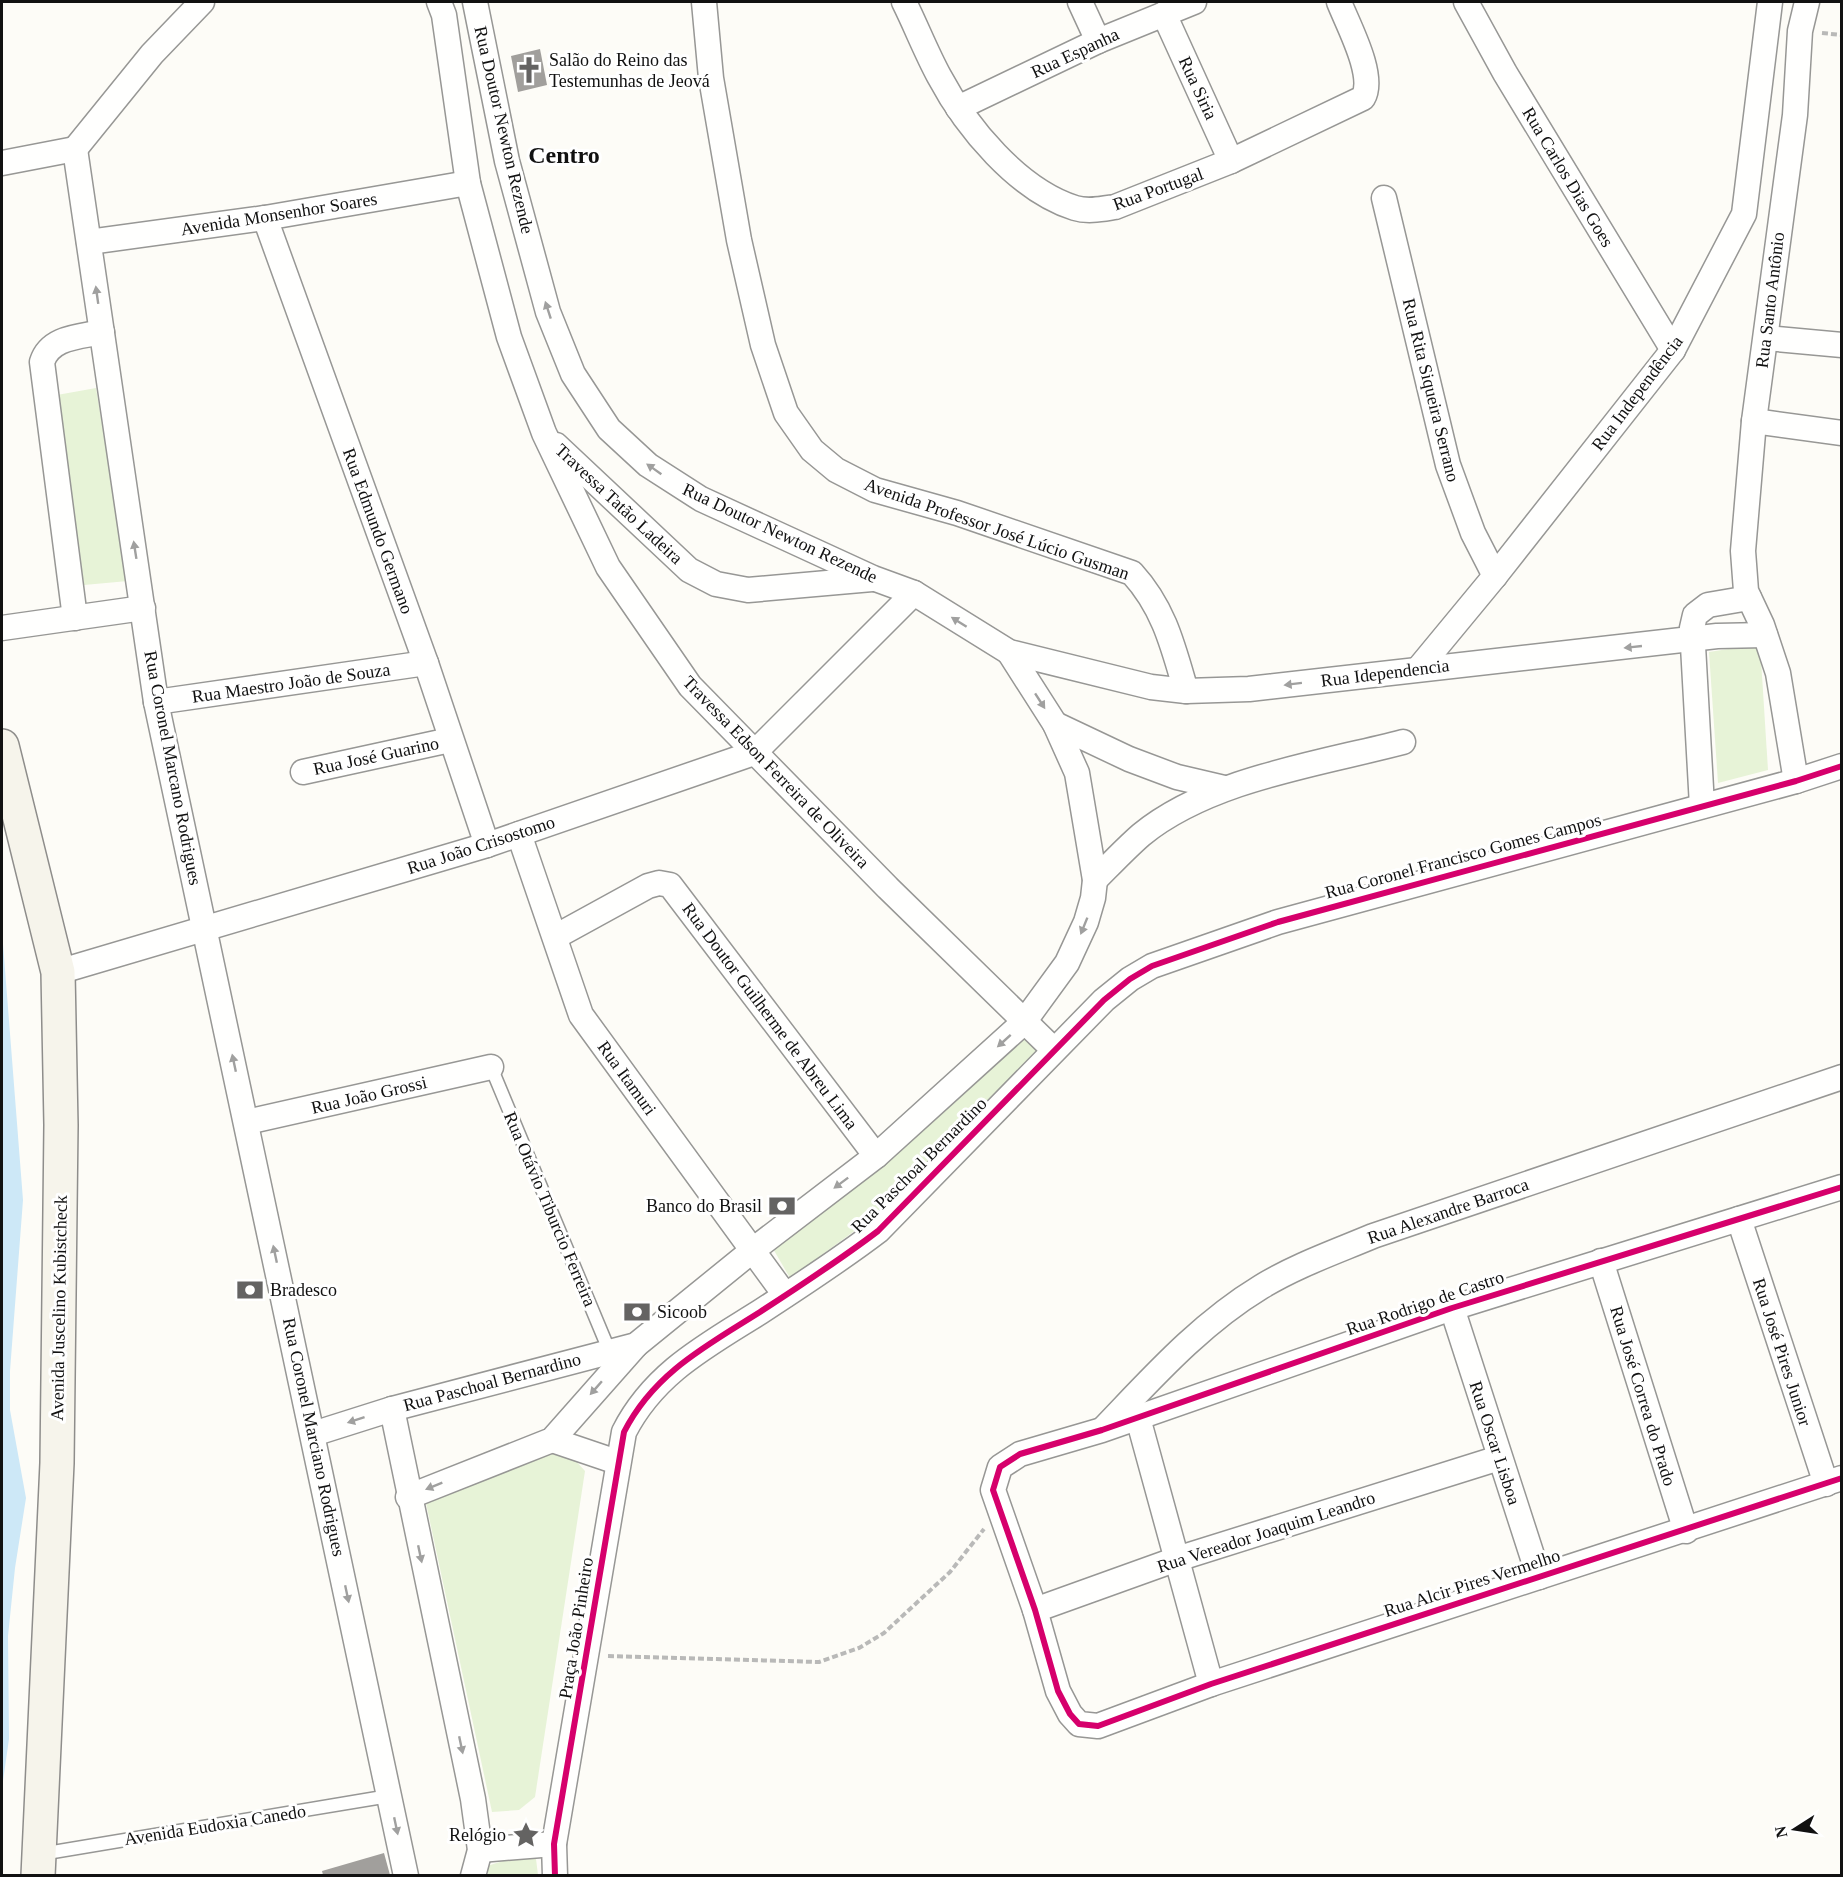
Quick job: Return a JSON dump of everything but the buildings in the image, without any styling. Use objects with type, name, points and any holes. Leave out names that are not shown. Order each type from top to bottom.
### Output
[{"type":"street","points":[[2,163],[75,149],[152,54],[202,2]]},
{"type":"street","name":"Rua Doutor Newton Rezende","points":[[475,2],[507,161],[548,312],[573,374],[609,429],[648,465],[701,499],[873,578],[914,593],[1009,652]]},
{"type":"street","name":"Avenida Professor José Lúcio Gusman","points":[[704,2],[711,78],[739,240],[763,345],[786,413],[812,450],[836,470],[875,490],[957,513],[1132,573],[1150,593],[1162,616],[1186,691]]},
{"type":"street","name":"Rua Portugal","points":[[904,2],[939,76],[958,108],[999,159],[1042,192],[1075,208],[1097,210],[1115,207],[1231,161],[1363,98],[1367,91],[1364,65],[1339,2]]},
{"type":"street","points":[[1080,2],[1098,41]]},
{"type":"street","name":"Rua Espanha","points":[[958,108],[1098,41],[1194,2]]},
{"type":"street","name":"Rua Carlos Dias Goes","points":[[1466,2],[1505,73],[1673,350]]},
{"type":"street","name":"Rua Independência","points":[[1419,668],[1495,576],[1673,350],[1744,214],[1770,2]]},
{"type":"street","name":"Rua Santo Antônio","points":[[1797,781],[1778,674],[1766,635],[1749,598],[1743,551],[1754,422],[1795,115],[1800,31],[1807,2]]},
{"type":"street","name":"Travessa Edson Ferreira de Oliveira","points":[[442,6],[468,183],[509,337],[544,433],[608,567],[648,629],[690,686],[754,753],[1054,1050]]},
{"type":"street","name":"Rua Siria","points":[[1164,14],[1231,161]]},
{"type":"street","name":"Rua Coronel Marcano Rodrigues","points":[[75,149],[156,702],[205,929]]},
{"type":"street","name":"Avenida Monsenhor Soares","points":[[89,242],[265,219],[468,183]]},
{"type":"street","name":"Rua Rita Siqueira Serrano","points":[[1384,198],[1448,465],[1473,533],[1495,576]]},
{"type":"street","name":"Rua Edmundo Germano","points":[[265,219],[426,663],[487,845]]},
{"type":"street","points":[[75,618],[42,362],[46,352],[53,345],[66,339],[102,332]]},
{"type":"street","points":[[1766,338],[1842,345]]},
{"type":"street","points":[[1754,422],[1842,433]]},
{"type":"street","name":"Travessa Tatão Ladeira","points":[[544,433],[689,570],[716,584],[748,590],[873,578]]},
{"type":"street","points":[[754,753],[914,593]]},
{"type":"street","points":[[1702,807],[1691,641],[1695,615],[1708,605],[1749,598]]},
{"type":"street","points":[[2,628],[143,608]]},
{"type":"street","name":"Rua Idependencia","points":[[1009,652],[1151,687],[1186,691],[1249,689],[1419,668],[1742,634],[1766,635]]},
{"type":"street","points":[[1009,652],[1055,724],[1077,773],[1095,880]]},
{"type":"street","name":"Rua Maestro João de Souza","points":[[156,702],[426,663]]},
{"type":"street","points":[[1055,724],[1129,759],[1178,777],[1224,788]]},
{"type":"street","name":"Rua José Guarino","points":[[303,772],[450,740]]},
{"type":"street","points":[[1095,880],[1142,834],[1182,809],[1224,788],[1403,742]]},
{"type":"street","name":"Avenida Juscelino Kubistcheck","points":[[2,746],[58,972],[61,1125],[57,1463],[40,1865]]},
{"type":"street","name":"Rua João Crisostomo","points":[[58,972],[487,845],[754,753]]},
{"type":"street","name":"Rua Coronel Francisco Gomes Campos","points":[[1104,1000],[1130,979],[1152,966],[1278,922],[1797,781],[1842,766]]},
{"type":"street","name":"Rua Itamuri","points":[[519,834],[581,1015],[785,1295]]},
{"type":"street","name":"Rua Paschoal Bernardino","points":[[313,1434],[392,1409],[609,1350],[636,1345],[753,1250],[876,1156],[1024,1022],[1067,963],[1091,906],[1095,880]]},
{"type":"street","name":"Rua Doutor Guilherme de Abreu Lima","points":[[555,937],[607,906],[648,886],[659,883],[670,885],[876,1156]]},
{"type":"street","name":"Rua Coronel Marciano Rodrigues","points":[[205,929],[406,1875]]},
{"type":"street","name":"Rua Paschoal Bernardino","points":[[648,1393],[684,1360],[878,1231],[1104,1000]]},
{"type":"street","name":"Rua João Grossi","points":[[247,1122],[490,1067]]},
{"type":"street","name":"Rua Alexandre Barroca","points":[[1102,1430],[1182,1347],[1215,1320],[1261,1287],[1306,1265],[1372,1236],[1842,1077]]},
{"type":"street","name":"Rua Rodrigo de Castro","points":[[1020,1454],[1138,1418],[1452,1308],[1842,1187]]},
{"type":"street","name":"Rua José Pires Junior","points":[[1739,1219],[1834,1481]]},
{"type":"street","name":"Rua José Correa do Prado","points":[[1601,1261],[1686,1531]]},
{"type":"street","name":"Rua Oscar Lisboa","points":[[1452,1308],[1539,1577]]},
{"type":"street","points":[[408,1497],[552,1440],[636,1345]]},
{"type":"street","name":"Praça João Pinheiro","points":[[555,1875],[554,1844],[587,1656],[617,1462],[624,1432],[648,1393]]},
{"type":"street","points":[[392,1409],[408,1497],[473,1799],[480,1850],[473,1875]]},
{"type":"street","points":[[1138,1418],[1211,1684]]},
{"type":"street","points":[[552,1440],[617,1462]]},
{"type":"street","name":"Rua Alcir Pires Vermelho","points":[[1020,1454],[1000,1467],[993,1490],[1035,1610],[1058,1691],[1070,1714],[1086,1726],[1098,1726],[1211,1684],[1834,1481]]},
{"type":"street","name":"Rua Vereador Joaquim Leandro","points":[[1035,1610],[1177,1559],[1499,1458]]},
{"type":"street","points":[[480,1850],[554,1844]]},
{"type":"lane","name":"Rua Otávio Tiburcio Ferreira","points":[[490,1067],[609,1350]]},
{"type":"lane","name":"Avenida Eudoxia Canedo","points":[[40,1865],[389,1796]]},
{"type":"path","points":[[587,1656],[819,1662],[841,1655],[884,1633],[951,1572],[999,1509]]},
{"type":"green space","points":[[96,388],[128,581],[84,585],[57,395]]},
{"type":"green space","points":[[1760,644],[1768,770],[1718,783],[1709,652]]},
{"type":"green space","points":[[1019,1034],[1043,1055],[875,1216],[790,1278],[772,1247]]},
{"type":"green space","points":[[565,1449],[585,1471],[535,1797],[519,1810],[492,1812],[423,1489]]},
{"type":"green space","points":[[535,1851],[538,1875],[489,1875],[484,1867]]},
{"type":"water","points":[[2,931],[23,1200],[10,1371],[10,1410],[26,1498],[15,1568],[8,1636],[9,1739],[2,1788]]},
{"type":"cycle path","points":[[555,1876],[554,1844],[624,1432],[636,1411],[666,1377],[701,1349],[805,1283],[878,1231],[1104,1000],[1130,979],[1152,966],[1278,922],[1796,781],[1842,766]]},
{"type":"cycle path","points":[[1842,1187],[1452,1308],[1102,1430],[1020,1454],[1000,1467],[993,1490],[1035,1610],[1058,1691],[1070,1714],[1079,1724],[1098,1726],[1211,1684],[1842,1478]]},
{"type":"place","name":"Salão do Reino das Testemunhas de Jeová","points":[[529,70]]},
{"type":"place","name":"Banco do Brasil","points":[[782,1206]]},
{"type":"place","name":"Bradesco","points":[[250,1290]]},
{"type":"place","name":"Sicoob","points":[[637,1312]]},
{"type":"place","name":"Relógio","points":[[526,1835]]},
{"type":"district","name":"Centro","points":[[564,155]]}]
